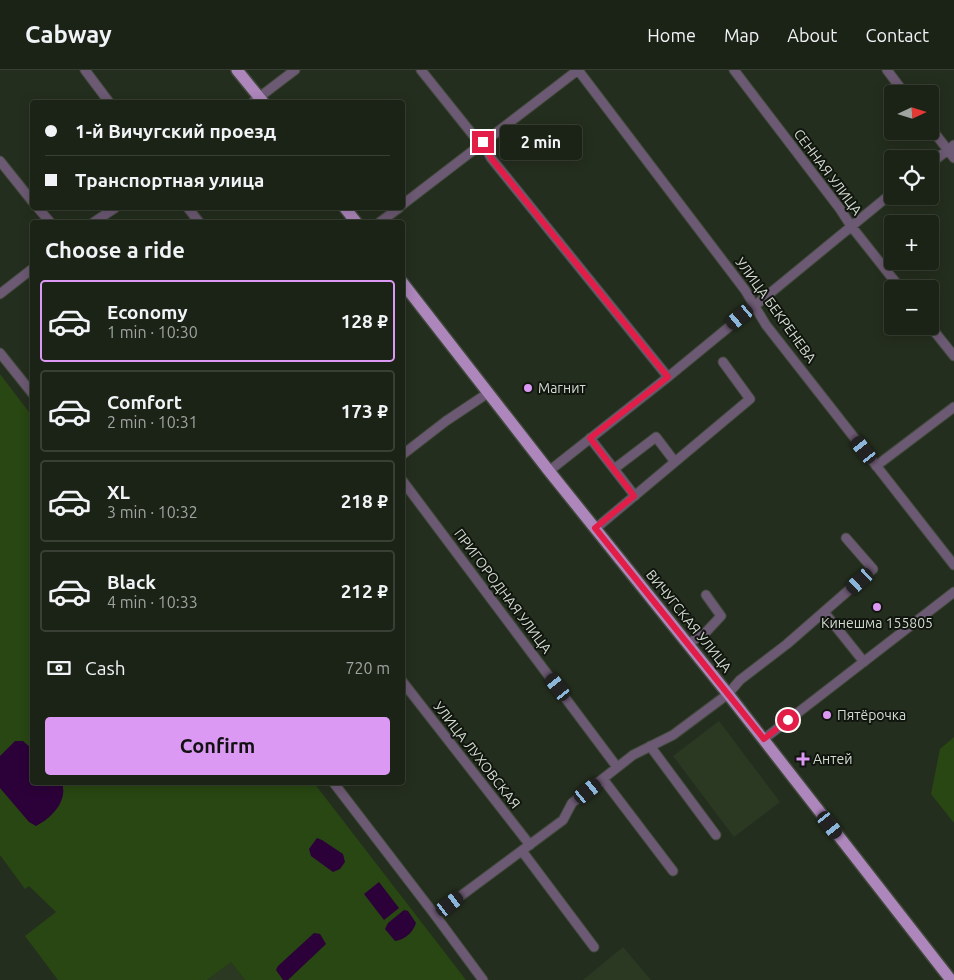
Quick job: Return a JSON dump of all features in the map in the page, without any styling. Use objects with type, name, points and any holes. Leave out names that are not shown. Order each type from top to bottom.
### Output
[{"type":"main road","points":[[237,70],[257,100]]},
{"type":"main road","points":[[347,210],[354,220]]},
{"type":"main road","name":"ВИЧУГСКАЯ УЛИЦА","points":[[405,286],[549,471],[764,739],[950,980]]},
{"type":"street","points":[[85,70],[108,100]]},
{"type":"street","points":[[259,100],[295,70]]},
{"type":"street","points":[[421,70],[473,135],[483,142],[491,158],[668,377]]},
{"type":"street","points":[[405,203],[578,70]]},
{"type":"street","name":"УЛИЦА БЕКРЕНЕВА","points":[[578,70],[746,290],[766,325],[954,565]]},
{"type":"street","name":"СЕННАЯ УЛИЦА","points":[[734,70],[894,280]]},
{"type":"street","points":[[887,70],[898,85]]},
{"type":"street","points":[[939,136],[951,148],[954,158]]},
{"type":"street","points":[[939,157],[951,148]]},
{"type":"street","points":[[0,161],[30,198]]},
{"type":"street","points":[[549,471],[668,377],[884,199]]},
{"type":"street","points":[[40,210],[48,220]]},
{"type":"street","points":[[97,220],[112,210]]},
{"type":"street","points":[[190,210],[197,220]]},
{"type":"street","points":[[383,220],[396,210]]},
{"type":"street","points":[[0,294],[30,271]]},
{"type":"street","points":[[937,335],[954,356]]},
{"type":"street","points":[[0,353],[30,387]]},
{"type":"street","points":[[595,528],[750,399],[723,362]]},
{"type":"street","points":[[405,453],[446,420],[488,392]]},
{"type":"street","points":[[876,466],[954,407]]},
{"type":"street","points":[[614,469],[656,437],[675,462]]},
{"type":"street","points":[[590,438],[634,496]]},
{"type":"street","name":"ПРИГОРОДНАЯ УЛИЦА","points":[[405,484],[618,767]]},
{"type":"street","points":[[436,915],[562,820],[572,803],[633,755],[672,735],[728,694],[740,680],[787,644],[874,569],[846,538]]},
{"type":"street","points":[[764,739],[954,592]]},
{"type":"street","points":[[688,644],[707,631],[721,616],[706,596]]},
{"type":"street","points":[[824,612],[864,662]]},
{"type":"street","name":"УЛИЦА ЛУХОВСКАЯ","points":[[405,685],[530,845]]},
{"type":"street","points":[[650,746],[716,836]]},
{"type":"street","points":[[603,779],[673,871]]},
{"type":"street","points":[[334,785],[436,915],[483,980]]},
{"type":"street","points":[[522,851],[594,947]]},
{"type":"shaded area","points":[[719,721],[780,802],[734,837],[673,756]]},
{"type":"shaded area","points":[[15,741],[23,741],[30,747],[30,785],[62,785],[63,796],[61,802],[53,814],[42,823],[36,826],[29,822],[0,788],[0,756]]},
{"type":"shaded area","points":[[317,838],[343,854],[345,862],[340,869],[333,872],[311,856],[309,849]]},
{"type":"shaded area","points":[[379,882],[399,908],[384,920],[364,894]]},
{"type":"shaded area","points":[[404,910],[408,911],[416,923],[408,935],[395,941],[385,929],[388,923]]},
{"type":"shaded area","points":[[314,933],[320,934],[326,944],[288,980],[283,980],[276,970],[278,966]]},
{"type":"shaded area","points":[[623,947],[651,980],[583,980]]},
{"type":"shaded area","points":[[231,962],[245,980],[207,980]]},
{"type":"green space","points":[[0,374],[30,413],[30,785],[316,785],[466,980],[245,980],[231,962],[207,980],[58,980],[25,936],[56,912],[29,886],[25,889],[0,855]]},
{"type":"green space","points":[[954,737],[954,823],[931,794],[940,749]]},
{"type":"place","name":"Магнит","points":[[528,388]]},
{"type":"place","name":"Кинешма 155805","points":[[877,607]]},
{"type":"place","name":"Пятёрочка","points":[[827,715]]},
{"type":"place","name":"Антей","points":[[803,759]]},
{"type":"route","points":[[483,142],[491,158],[668,377],[590,438],[634,496],[595,528],[764,739],[788,720]]}]
